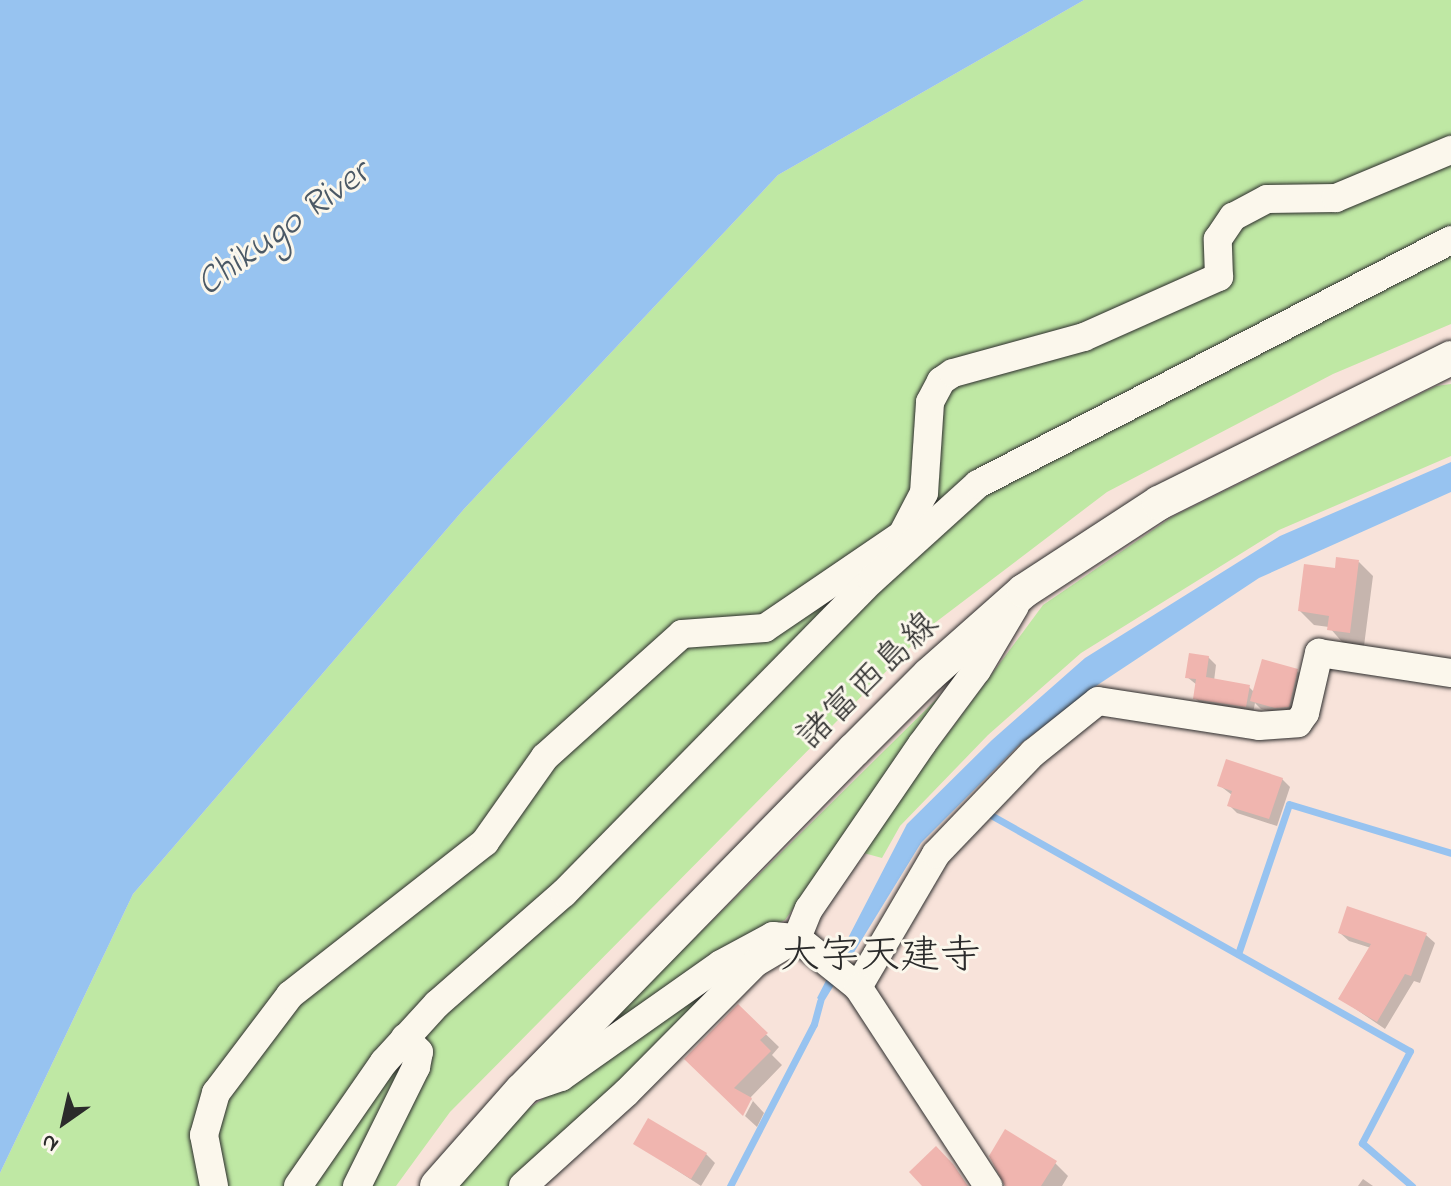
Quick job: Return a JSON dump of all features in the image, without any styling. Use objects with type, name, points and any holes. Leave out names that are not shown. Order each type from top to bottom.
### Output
[{"type":"main road","name":"諸富西島線","points":[[437,1186],[522,1090],[854,750],[929,675],[1024,591],[1159,503],[1450,359]]},
{"type":"street","points":[[214,1186],[204,1135],[216,1093],[290,995],[485,842],[545,757],[682,634],[765,628],[902,535],[924,493],[930,402],[941,381],[953,373],[1084,337],[1219,277],[1218,239],[1233,217],[1267,199],[1336,198],[1451,150]]},
{"type":"street","points":[[298,1186],[384,1062],[437,1004],[564,893],[872,580],[978,484],[1451,240]]},
{"type":"street","points":[[523,1186],[626,1093],[755,963],[797,938],[809,909],[922,744],[977,670],[1024,591]]},
{"type":"street","points":[[854,983],[936,854],[1033,753],[1098,701],[1259,726],[1298,723],[1305,713],[1319,653],[1451,673]]},
{"type":"street","points":[[522,1090],[561,1077],[721,964],[773,936],[797,938],[854,983],[988,1186]]},
{"type":"street","points":[[357,1186],[416,1067],[419,1052],[405,1038]]},
{"type":"green space","points":[[1084,0],[1451,0],[1451,324],[1333,374],[1107,492],[932,625],[450,1112],[396,1186],[0,1186],[0,1173],[133,894],[464,509],[778,175]]},
{"type":"green space","points":[[1451,384],[1451,456],[1279,530],[1081,653],[988,735],[900,826],[882,858],[860,852],[1043,605],[1172,517],[1436,386]]},
{"type":"green space","points":[[964,672],[785,920],[716,951],[579,1052]]},
{"type":"green space","points":[[744,966],[509,1186],[457,1186],[517,1116]]},
{"type":"water","name":"Chikugo River","points":[[0,0],[1084,0],[778,175],[464,509],[133,894],[0,1173]]},
{"type":"water","points":[[1451,462],[1451,492],[1259,578],[1093,688],[1019,745],[921,843],[823,1003],[817,998],[907,824],[992,740],[1085,658],[1280,536]]},
{"type":"building","points":[[1336,557],[1359,560],[1350,633],[1327,630],[1329,616],[1298,611],[1304,564],[1335,568]]},
{"type":"building","points":[[1189,653],[1209,656],[1206,677],[1250,685],[1246,707],[1193,699],[1196,679],[1185,678]]},
{"type":"building","points":[[1262,659],[1298,669],[1289,707],[1275,708],[1250,701]]},
{"type":"building","points":[[1226,759],[1283,778],[1269,819],[1227,806],[1232,791],[1217,786]]},
{"type":"building","points":[[1347,906],[1427,933],[1411,976],[1405,974],[1377,1022],[1338,999],[1371,944],[1338,933]]},
{"type":"building","points":[[738,1004],[768,1033],[760,1040],[771,1051],[734,1088],[752,1098],[743,1116],[684,1059]]},
{"type":"building","points":[[648,1118],[707,1153],[691,1179],[633,1144]]},
{"type":"building","points":[[1005,1129],[1057,1161],[1041,1186],[1005,1186],[989,1156]]},
{"type":"building","points":[[936,1146],[968,1186],[922,1186],[909,1172]]},
{"type":"waterway","points":[[1238,954],[1289,804],[1451,853]]},
{"type":"waterway","points":[[989,814],[1410,1051],[1362,1143],[1412,1186]]},
{"type":"waterway","points":[[730,1186],[814,1024],[820,1001]]},
{"type":"district","name":"大字天建寺","points":[[880,958]]}]
